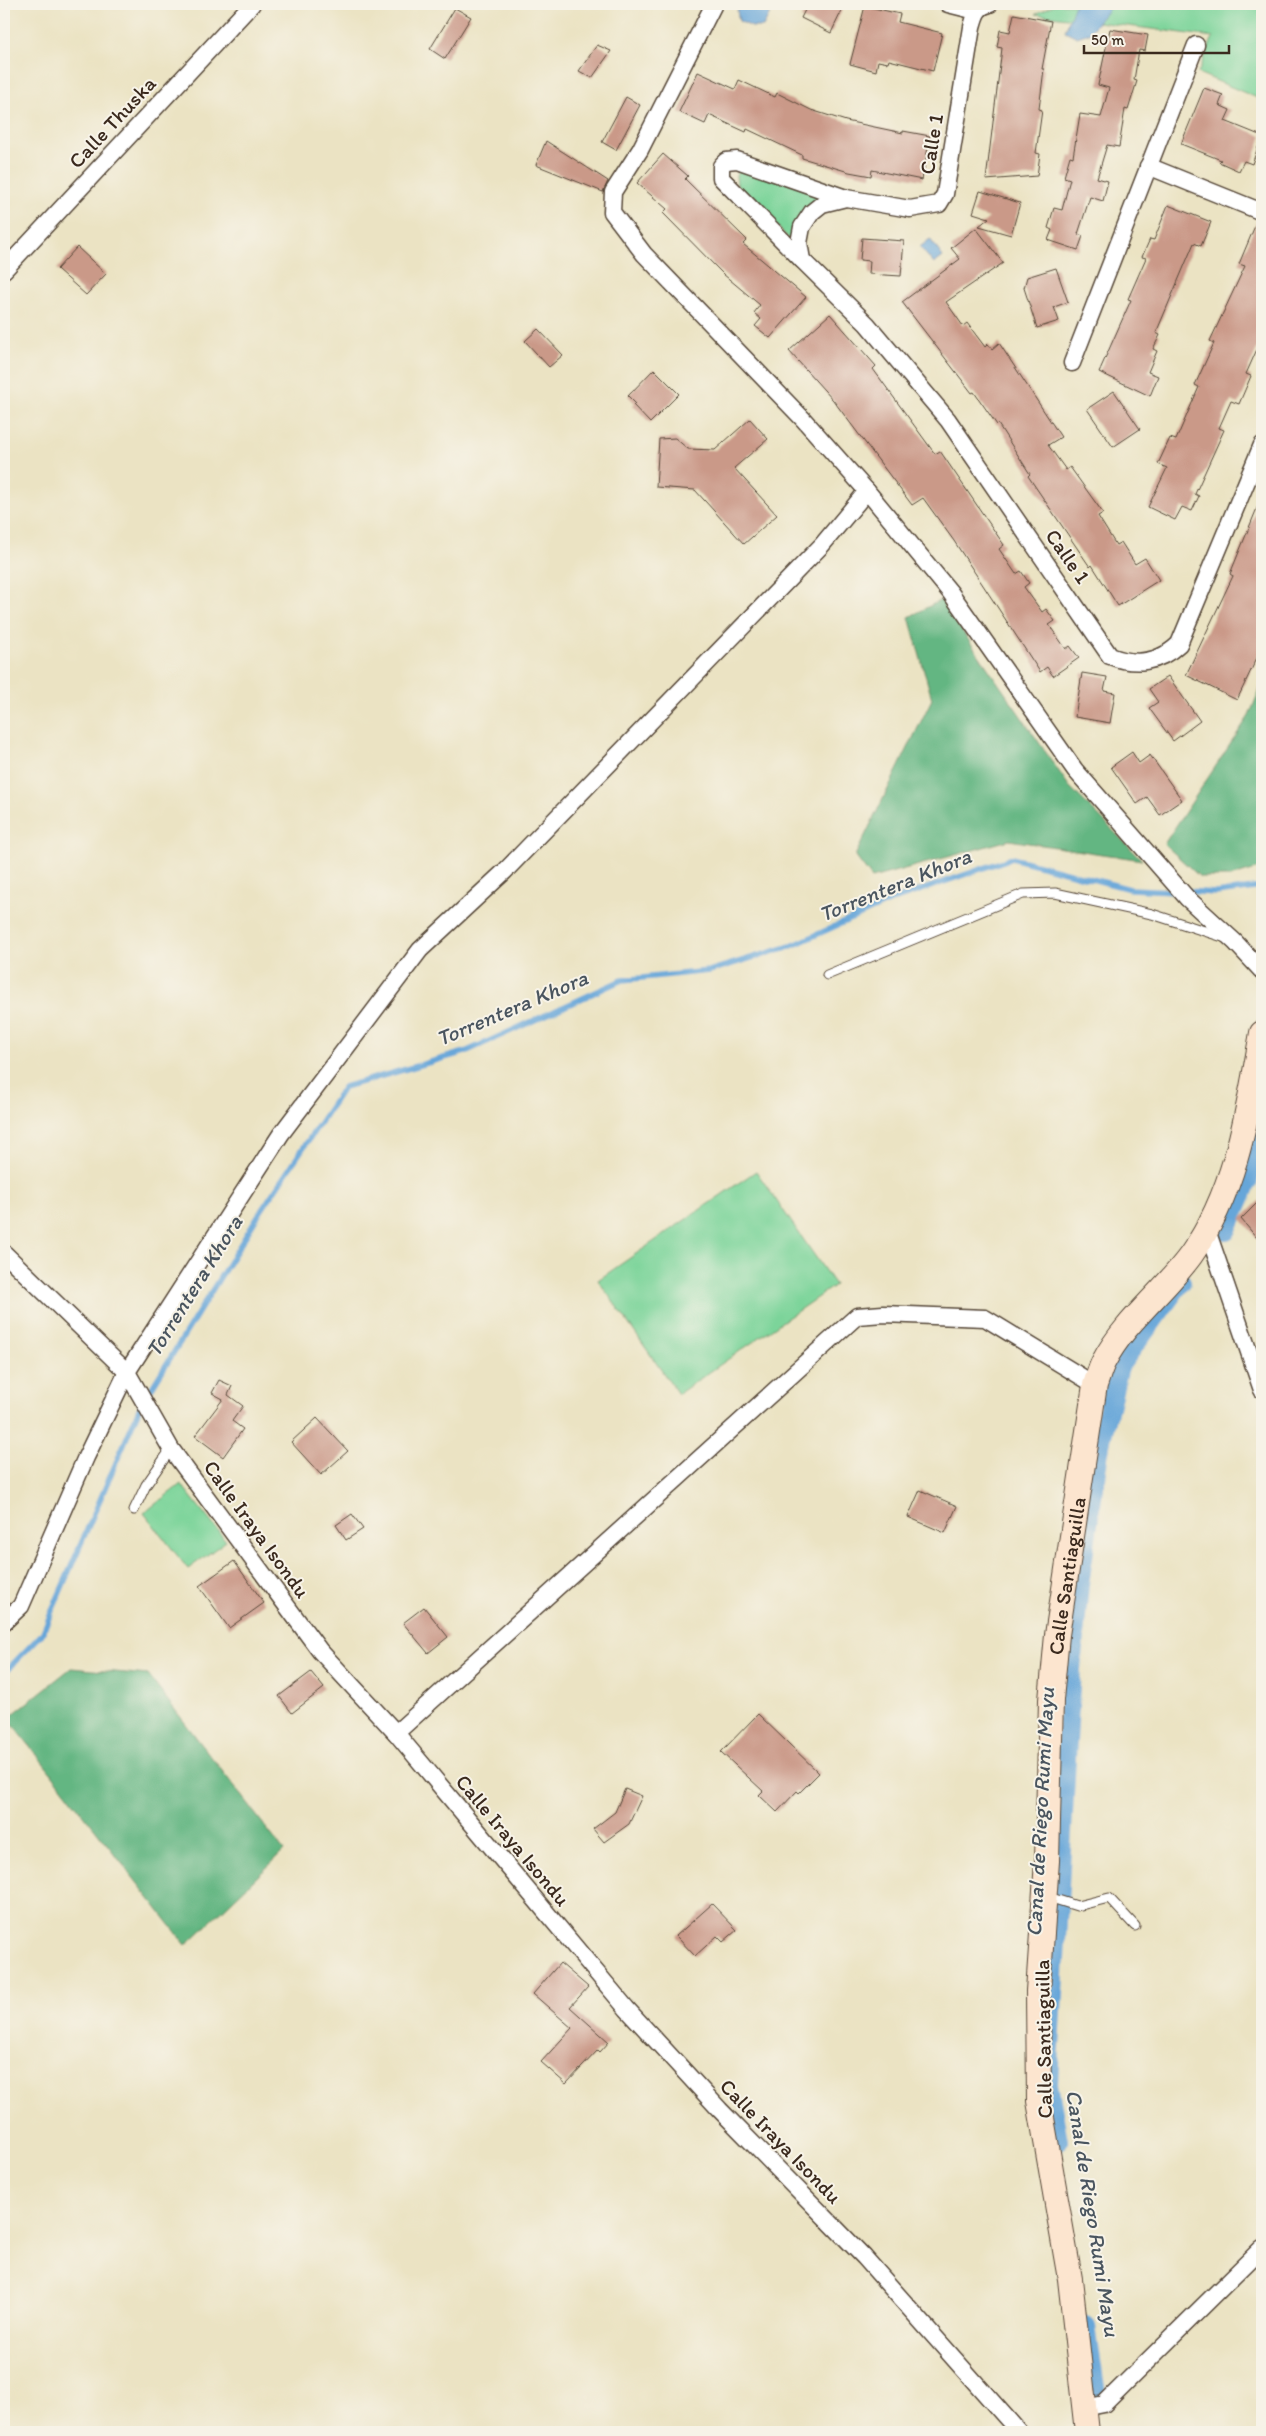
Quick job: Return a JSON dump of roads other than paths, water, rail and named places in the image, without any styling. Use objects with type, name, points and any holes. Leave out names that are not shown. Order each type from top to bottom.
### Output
[{"type":"street","name":"Calle Thuska","points":[[4,270],[252,4]]},
{"type":"street","points":[[714,4],[640,150],[613,192],[612,212],[644,254],[803,418],[867,492],[950,592],[1075,770],[1187,898],[1235,942],[1262,971]]},
{"type":"street","points":[[948,4],[983,8]]},
{"type":"street","name":"Calle 1","points":[[983,8],[972,27],[944,194],[939,204],[910,209],[846,198],[737,160],[726,160],[721,166],[721,178],[867,324],[948,420],[1110,656],[1126,662],[1147,661],[1168,654],[1179,644],[1262,445]]},
{"type":"street","points":[[1072,363],[1196,45]]},
{"type":"street","points":[[1148,166],[1262,212]]},
{"type":"street","name":"Calle 1","points":[[802,260],[799,243],[802,227],[812,212],[822,204],[846,198]]},
{"type":"street","points":[[4,1622],[20,1606],[86,1457],[127,1372],[282,1134],[420,950],[505,872],[822,545],[867,492]]},
{"type":"street","name":"Calle Santiaguilla","points":[[1087,2432],[1070,2279],[1040,2101],[1038,1991],[1045,1896],[1051,1700],[1058,1634],[1095,1385],[1104,1361],[1118,1340],[1176,1275],[1192,1253],[1206,1227],[1236,1161],[1246,1122],[1262,1033]]},
{"type":"street","points":[[1206,1227],[1262,1390]]},
{"type":"street","name":"Calle Iraya Isondu","points":[[4,1253],[127,1372],[171,1449],[320,1651],[396,1733],[627,2010],[720,2110],[864,2257],[1019,2432]]},
{"type":"street","points":[[396,1733],[857,1316],[883,1314],[985,1318],[1095,1385]]},
{"type":"street","points":[[1084,2408],[1104,2404],[1262,2248]]},
{"type":"lane","points":[[827,975],[1023,894],[1056,893],[1152,914],[1235,942]]},
{"type":"lane","points":[[134,1510],[146,1485],[171,1449]]},
{"type":"lane","points":[[1045,1896],[1077,1906],[1109,1898],[1135,1926]]},
{"type":"water","points":[[740,4],[775,4],[763,27],[752,27],[739,21],[737,11]]},
{"type":"water","points":[[1075,4],[1113,4],[1089,33],[1077,37],[1065,31]]},
{"type":"water","points":[[930,239],[943,257],[934,264],[920,247]]},
{"type":"waterway","name":"Torrentera Khora","points":[[4,1673],[42,1634],[140,1407],[261,1211],[344,1087],[465,1052],[622,980],[709,971],[794,945],[893,900],[1012,858],[1130,889],[1176,891]]},
{"type":"waterway","name":"Torrentera Khora","points":[[1185,891],[1216,893],[1262,887]]},
{"type":"waterway","name":"Canal de Riego Rumi Mayu","points":[[1226,1231],[1248,1180],[1262,1118]]},
{"type":"waterway","name":"Canal de Riego Rumi Mayu","points":[[1058,2141],[1048,2084],[1071,1669],[1079,1584],[1100,1444],[1119,1366],[1181,1282]]},
{"type":"waterway","name":"Canal de Riego Rumi Mayu","points":[[1086,2326],[1096,2395]]}]
